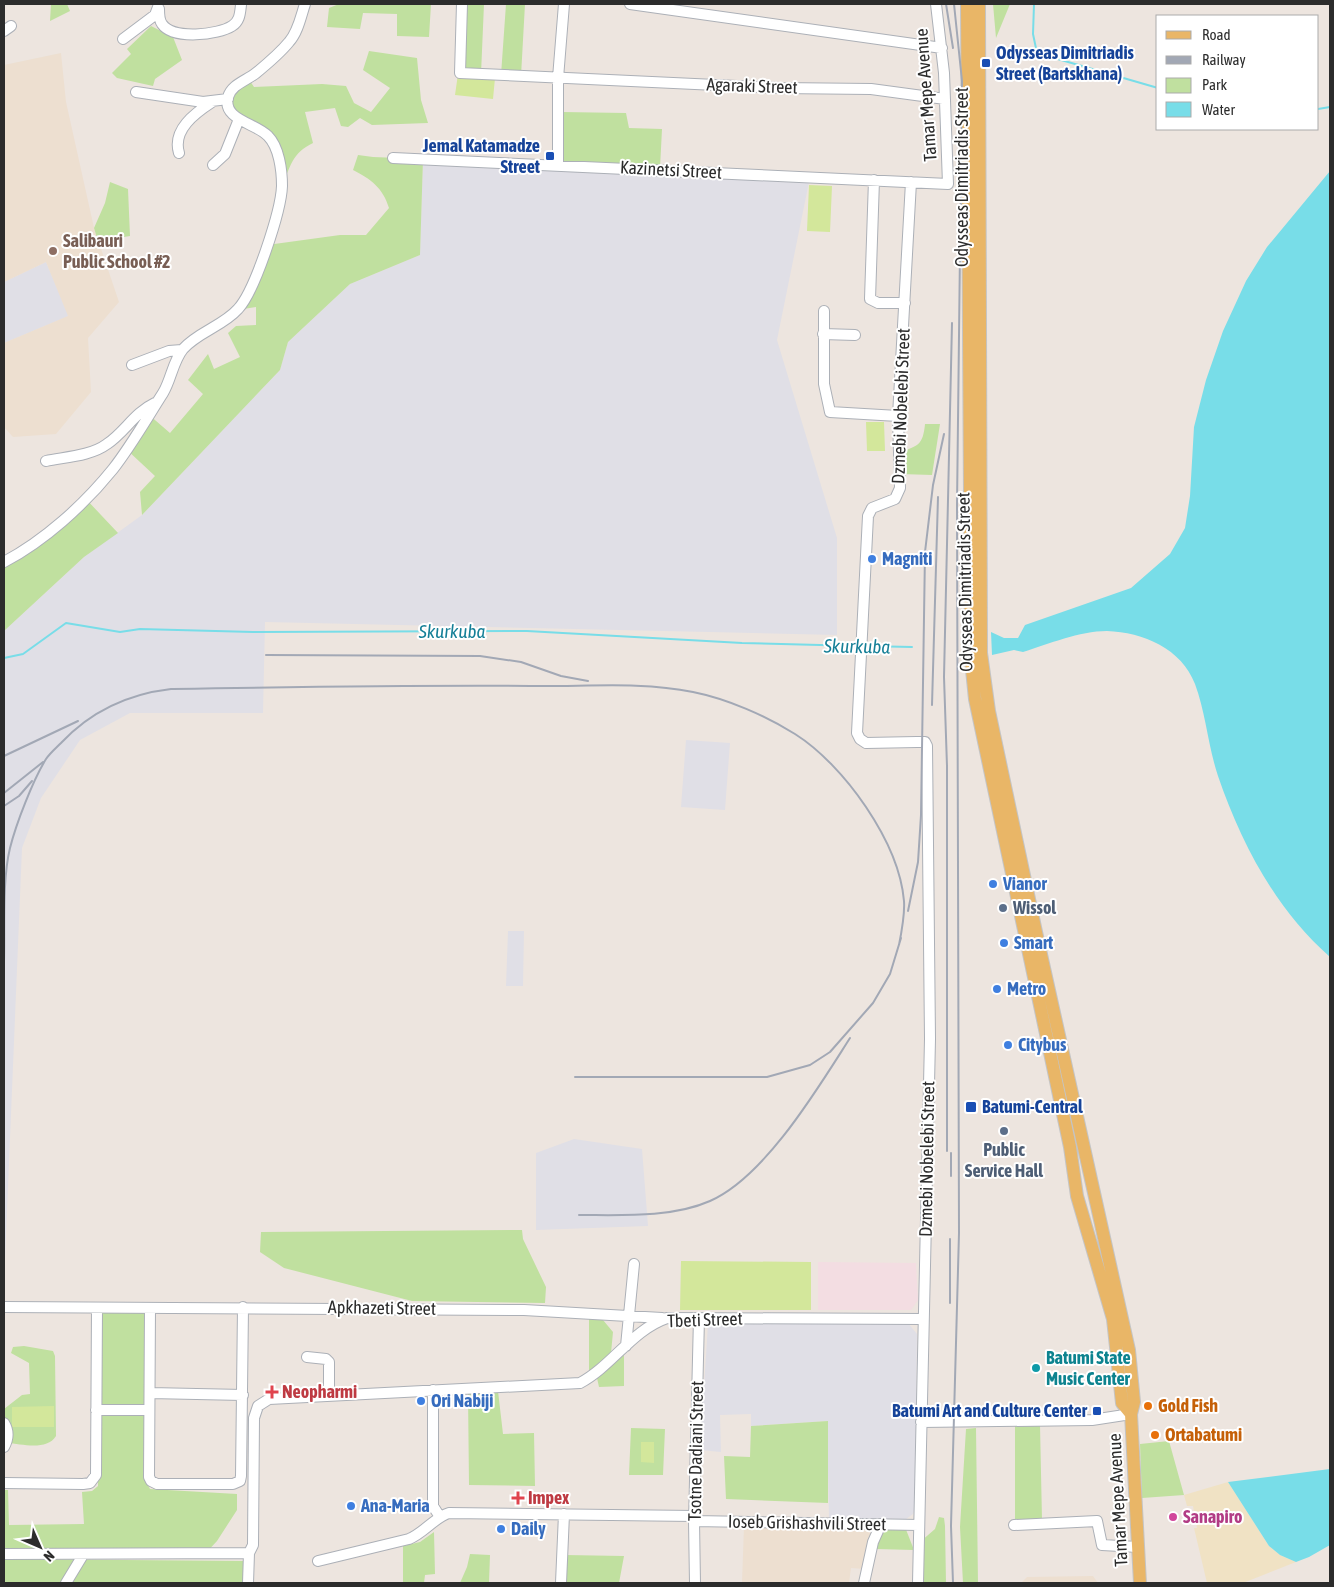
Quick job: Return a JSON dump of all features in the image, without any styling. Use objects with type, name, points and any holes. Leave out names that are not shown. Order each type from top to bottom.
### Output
[{"type":"main road","name":"Odysseas Dimitriadis Street","points":[[967,4],[969,44],[971,660],[975,698],[1042,1008],[1080,1204]]},
{"type":"main road","name":"Odysseas Dimitriadis Street","points":[[978,4],[981,652],[989,711],[1096,1202]]},
{"type":"main road","points":[[1075,1178],[1081,1176],[1091,1179]]},
{"type":"main road","points":[[1096,1202],[1130,1350],[1134,1402],[1131,1414],[1122,1403],[1112,1319],[1080,1204],[1089,1206],[1096,1202]]},
{"type":"main road","name":"Tamar Mepe Avenue","points":[[1131,1414],[1140,1583]]},
{"type":"street","points":[[4,562],[43,535],[103,480],[119,460],[169,382],[182,350],[190,342],[238,310],[249,294],[280,206],[282,182],[274,146],[260,128],[240,120],[229,110],[228,99],[231,90],[257,72],[290,41],[305,4]]},
{"type":"street","name":"Agaraki Street","points":[[462,4],[460,73],[779,88],[871,89],[945,99]]},
{"type":"street","points":[[558,165],[558,78],[564,4]]},
{"type":"street","points":[[630,4],[942,48]]},
{"type":"street","name":"Tamar Mepe Avenue","points":[[936,4],[942,48],[948,184]]},
{"type":"street","points":[[158,6],[160,20],[165,27],[173,31],[204,36],[232,26],[240,15],[241,5]]},
{"type":"street","points":[[123,39],[155,15],[158,6]]},
{"type":"street","points":[[136,92],[186,100],[228,99]]},
{"type":"street","points":[[179,154],[176,146],[184,127],[195,113],[215,100]]},
{"type":"street","points":[[213,165],[225,154],[240,120]]},
{"type":"street","name":"Kazinetsi Street","points":[[393,158],[948,184]]},
{"type":"street","points":[[874,180],[870,299],[878,303],[905,303]]},
{"type":"street","name":"Dzmebi Nobelebi Street","points":[[911,182],[898,416],[899,492],[890,502],[872,508],[868,516],[857,733],[866,744],[925,742],[927,746],[930,1039],[918,1583]]},
{"type":"street","points":[[824,311],[824,384],[830,412],[898,416]]},
{"type":"street","points":[[823,334],[855,336]]},
{"type":"street","points":[[132,365],[169,351],[182,350]]},
{"type":"street","points":[[46,461],[94,451],[106,445],[142,409],[156,403]]},
{"type":"street","points":[[626,1346],[634,1264]]},
{"type":"street","name":"Apkhazeti Street","points":[[4,1307],[515,1310],[667,1318]]},
{"type":"street","points":[[150,1308],[149,1476],[151,1481],[157,1484],[237,1483],[241,1476],[243,1307]]},
{"type":"street","points":[[4,1483],[90,1483],[96,1475],[97,1308]]},
{"type":"street","name":"Tbeti Street","points":[[253,1443],[254,1418],[258,1406],[269,1399],[580,1383],[596,1373],[645,1328],[667,1318],[923,1319]]},
{"type":"street","name":"Tsotne Dadiani Street","points":[[695,1583],[694,1519],[699,1318]]},
{"type":"street","points":[[308,1357],[326,1359],[329,1362],[329,1396]]},
{"type":"street","points":[[318,1561],[409,1539],[419,1535],[440,1517],[433,1506],[433,1390]]},
{"type":"street","points":[[150,1393],[242,1395]]},
{"type":"street","points":[[96,1410],[150,1410]]},
{"type":"street","points":[[921,1422],[1092,1420],[1131,1414]]},
{"type":"street","points":[[4,1423],[8,1438],[4,1447]]},
{"type":"street","points":[[240,1444],[253,1443],[253,1542],[249,1553],[248,1583]]},
{"type":"street","name":"Ioseb Grishashvili Street","points":[[440,1517],[450,1513],[467,1512],[920,1525]]},
{"type":"street","points":[[561,1583],[564,1514]]},
{"type":"street","points":[[1014,1526],[1097,1521],[1102,1545],[1138,1547]]},
{"type":"street","points":[[864,1583],[873,1542],[881,1524]]},
{"type":"street","points":[[4,1554],[249,1553]]},
{"type":"street","points":[[66,1583],[83,1555]]},
{"type":"shaded area","name":"Salibauri Public School #2","points":[[61,53],[66,102],[94,228],[119,302],[88,338],[91,392],[56,434],[13,437],[4,427],[4,343],[68,316],[46,262],[4,282],[4,65]]},
{"type":"shaded area","points":[[423,159],[810,177],[777,340],[837,538],[837,635],[265,622],[263,713],[130,713],[80,740],[41,798],[22,848],[4,1284],[4,631],[84,557],[142,515],[280,370],[288,342],[350,284],[420,255]]},
{"type":"shaded area","points":[[46,262],[69,316],[4,343],[4,282]]},
{"type":"shaded area","points":[[686,740],[730,743],[725,810],[681,807]]},
{"type":"shaded area","points":[[508,931],[524,931],[523,986],[506,986]]},
{"type":"shaded area","points":[[574,1139],[642,1149],[648,1226],[536,1230],[536,1153]]},
{"type":"shaded area","points":[[818,1262],[916,1263],[918,1300],[911,1310],[818,1310]]},
{"type":"shaded area","points":[[908,1323],[917,1334],[915,1508],[913,1514],[906,1519],[829,1518],[827,1421],[751,1426],[751,1414],[720,1415],[721,1452],[700,1450],[708,1324]]},
{"type":"shaded area","points":[[744,1526],[872,1529],[865,1569],[851,1568],[849,1583],[742,1583]]},
{"type":"shaded area","points":[[1093,1576],[1098,1583],[1022,1582],[1027,1577]]},
{"type":"green space","points":[[51,4],[67,4],[70,11],[50,21]]},
{"type":"green space","points":[[339,4],[431,4],[429,37],[397,36],[397,14],[363,13],[360,29],[327,27],[329,8]]},
{"type":"green space","points":[[462,4],[484,4],[481,74],[460,73]]},
{"type":"green space","points":[[506,4],[525,4],[521,76],[501,75]]},
{"type":"green space","points":[[993,4],[1010,4],[996,38]]},
{"type":"green space","points":[[151,26],[173,37],[182,60],[155,79],[153,86],[117,78],[112,73],[131,54],[127,49]]},
{"type":"green space","points":[[369,51],[417,58],[421,100],[428,123],[372,125],[360,118],[348,127],[341,126],[335,108],[305,112],[313,143],[300,151],[296,156],[282,187],[274,145],[233,116],[231,90],[248,78],[254,87],[322,84],[346,86],[354,103],[371,112],[390,88],[363,70]]},
{"type":"green space","points":[[458,74],[495,78],[493,99],[455,95]]},
{"type":"green space","points":[[562,112],[626,113],[629,128],[662,129],[660,168],[560,161]]},
{"type":"green space","points":[[358,155],[423,159],[420,255],[350,284],[288,342],[280,370],[142,515],[140,492],[155,476],[126,449],[148,414],[170,433],[203,394],[188,380],[208,354],[214,369],[240,357],[228,333],[236,326],[256,325],[256,307],[243,309],[267,245],[340,235],[366,235],[389,208],[376,185],[353,170]]},
{"type":"green space","points":[[110,182],[128,189],[130,236],[98,241],[94,228],[105,203]]},
{"type":"green space","points":[[809,185],[832,186],[830,232],[807,231]]},
{"type":"green space","points":[[866,422],[884,422],[885,451],[867,451]]},
{"type":"green space","points":[[925,424],[940,424],[932,475],[900,474],[900,452],[915,446],[921,441]]},
{"type":"green space","points":[[85,498],[118,533],[84,557],[4,631],[4,562]]},
{"type":"green space","points":[[522,1230],[523,1239],[546,1287],[545,1303],[412,1301],[284,1268],[260,1252],[261,1232]]},
{"type":"green space","points":[[681,1261],[811,1262],[811,1310],[680,1310]]},
{"type":"green space","points":[[100,1312],[147,1312],[147,1406],[99,1406]]},
{"type":"green space","points":[[589,1319],[603,1320],[613,1332],[611,1353],[589,1371]]},
{"type":"green space","points":[[24,1346],[53,1351],[55,1356],[56,1436],[47,1444],[34,1446],[7,1443],[4,1409],[22,1395],[30,1394],[29,1363],[11,1353],[13,1347]]},
{"type":"green space","points":[[624,1355],[624,1386],[599,1387],[597,1378]]},
{"type":"green space","points":[[498,1391],[503,1434],[534,1433],[535,1486],[469,1485],[468,1394]]},
{"type":"green space","points":[[54,1406],[54,1427],[12,1427],[12,1407]]},
{"type":"green space","points":[[98,1412],[148,1413],[146,1481],[150,1489],[237,1494],[237,1510],[217,1541],[204,1555],[4,1554],[4,1490],[8,1490],[9,1525],[84,1524],[82,1492],[92,1491],[98,1486]]},
{"type":"green space","points":[[828,1421],[828,1503],[726,1499],[724,1456],[750,1457],[751,1426]]},
{"type":"green space","points":[[1040,1425],[1042,1520],[1015,1519],[1015,1426]]},
{"type":"green space","points":[[631,1428],[665,1429],[663,1475],[629,1475]]},
{"type":"green space","points":[[976,1428],[978,1583],[963,1583],[960,1527],[966,1429]]},
{"type":"green space","points":[[1169,1441],[1184,1495],[1142,1498],[1140,1444]]},
{"type":"green space","points":[[641,1442],[654,1442],[654,1463],[641,1462]]},
{"type":"green space","points":[[939,1517],[944,1518],[945,1526],[946,1583],[920,1583],[920,1542],[935,1529]]},
{"type":"green space","points":[[905,1527],[914,1550],[876,1549],[879,1537],[885,1528]]},
{"type":"green space","points":[[434,1532],[435,1574],[425,1575],[424,1583],[403,1583],[403,1546],[420,1542]]},
{"type":"green space","points":[[470,1554],[490,1555],[489,1583],[460,1583]]},
{"type":"green space","points":[[565,1555],[624,1556],[619,1583],[565,1583]]},
{"type":"green space","points":[[4,1559],[245,1561],[243,1583],[4,1583]]},
{"type":"sand","points":[[1228,1482],[1269,1546],[1280,1555],[1296,1562],[1243,1583],[1207,1583],[1194,1528],[1197,1528],[1193,1506],[1187,1506],[1184,1495]]},
{"type":"water","points":[[1330,171],[1330,957],[1293,918],[1277,897],[1249,850],[1218,776],[1195,684],[1181,661],[1171,652],[1147,639],[1121,632],[1107,631],[1086,633],[1023,652],[1014,650],[992,655],[991,632],[1004,638],[1018,638],[1025,625],[1131,588],[1170,554],[1185,528],[1190,496],[1194,427],[1206,380],[1223,331],[1246,281],[1267,247]]},
{"type":"water","points":[[1330,1469],[1330,1545],[1296,1562],[1280,1555],[1269,1546],[1228,1482]]},
{"type":"waterway","points":[[1034,4],[1033,34],[1037,53],[1156,87]]},
{"type":"waterway","points":[[1319,109],[1330,107]]},
{"type":"waterway","name":"Skurkuba","points":[[4,658],[23,654],[66,623],[120,632],[140,629],[253,632],[527,631],[742,643],[859,646]]},
{"type":"waterway","name":"Skurkuba","points":[[866,646],[912,647]]},
{"type":"railway","points":[[946,4],[953,48]]},
{"type":"railway","points":[[953,1583],[951,1526],[959,1233],[957,506],[962,81],[954,4]]},
{"type":"railway","points":[[947,1151],[947,766],[944,677],[952,323]]},
{"type":"railway","points":[[908,911],[918,862],[921,815],[925,552],[933,485],[944,434]]},
{"type":"railway","points":[[932,705],[938,497]]},
{"type":"railway","points":[[266,655],[480,656],[521,662],[561,676],[588,681]]},
{"type":"railway","points":[[4,962],[7,861],[25,802],[46,759],[73,732],[98,713],[140,695],[171,689],[612,685],[653,687],[693,692],[733,704],[784,727],[814,748],[850,785],[866,807],[892,854],[900,878],[904,906],[899,945]]},
{"type":"railway","points":[[4,756],[78,721]]},
{"type":"railway","points":[[4,793],[43,762]]},
{"type":"railway","points":[[4,806],[19,796],[32,781]]},
{"type":"railway","points":[[575,1077],[767,1077],[810,1065],[830,1052],[873,1003],[890,974],[901,938]]},
{"type":"railway","points":[[579,1215],[663,1213],[710,1201],[730,1189],[751,1172],[789,1129],[850,1038]]},
{"type":"railway","points":[[951,1153],[951,1176]]},
{"type":"railway","points":[[950,1239],[950,1303]]},
{"type":"place","name":"Odysseas Dimitriadis Street (Bartskhana)","points":[[986,63]]},
{"type":"place","name":"Jemal Katamadze Street","points":[[550,156]]},
{"type":"place","name":"Salibauri Public School #2","points":[[53,251]]},
{"type":"place","name":"Magniti","points":[[872,559]]},
{"type":"place","name":"Vianor","points":[[993,884]]},
{"type":"place","name":"Wissol","points":[[1003,908]]},
{"type":"place","name":"Smart","points":[[1004,943]]},
{"type":"place","name":"Metro","points":[[997,989]]},
{"type":"place","name":"Citybus","points":[[1008,1045]]},
{"type":"place","name":"Batumi-Central","points":[[971,1107]]},
{"type":"place","name":"Public Service Hall","points":[[1004,1131]]},
{"type":"place","name":"Batumi State Music Center","points":[[1036,1368]]},
{"type":"place","name":"Neopharmi","points":[[272,1392]]},
{"type":"place","name":"Ori Nabiji","points":[[421,1401]]},
{"type":"place","name":"Gold Fish","points":[[1148,1406]]},
{"type":"place","name":"Batumi Art and Culture Center","points":[[1097,1411]]},
{"type":"place","name":"Ortabatumi","points":[[1155,1435]]},
{"type":"place","name":"Impex","points":[[518,1498]]},
{"type":"place","name":"Ana-Maria","points":[[351,1506]]},
{"type":"place","name":"Sanapiro","points":[[1173,1517]]},
{"type":"place","name":"Daily","points":[[501,1529]]}]
